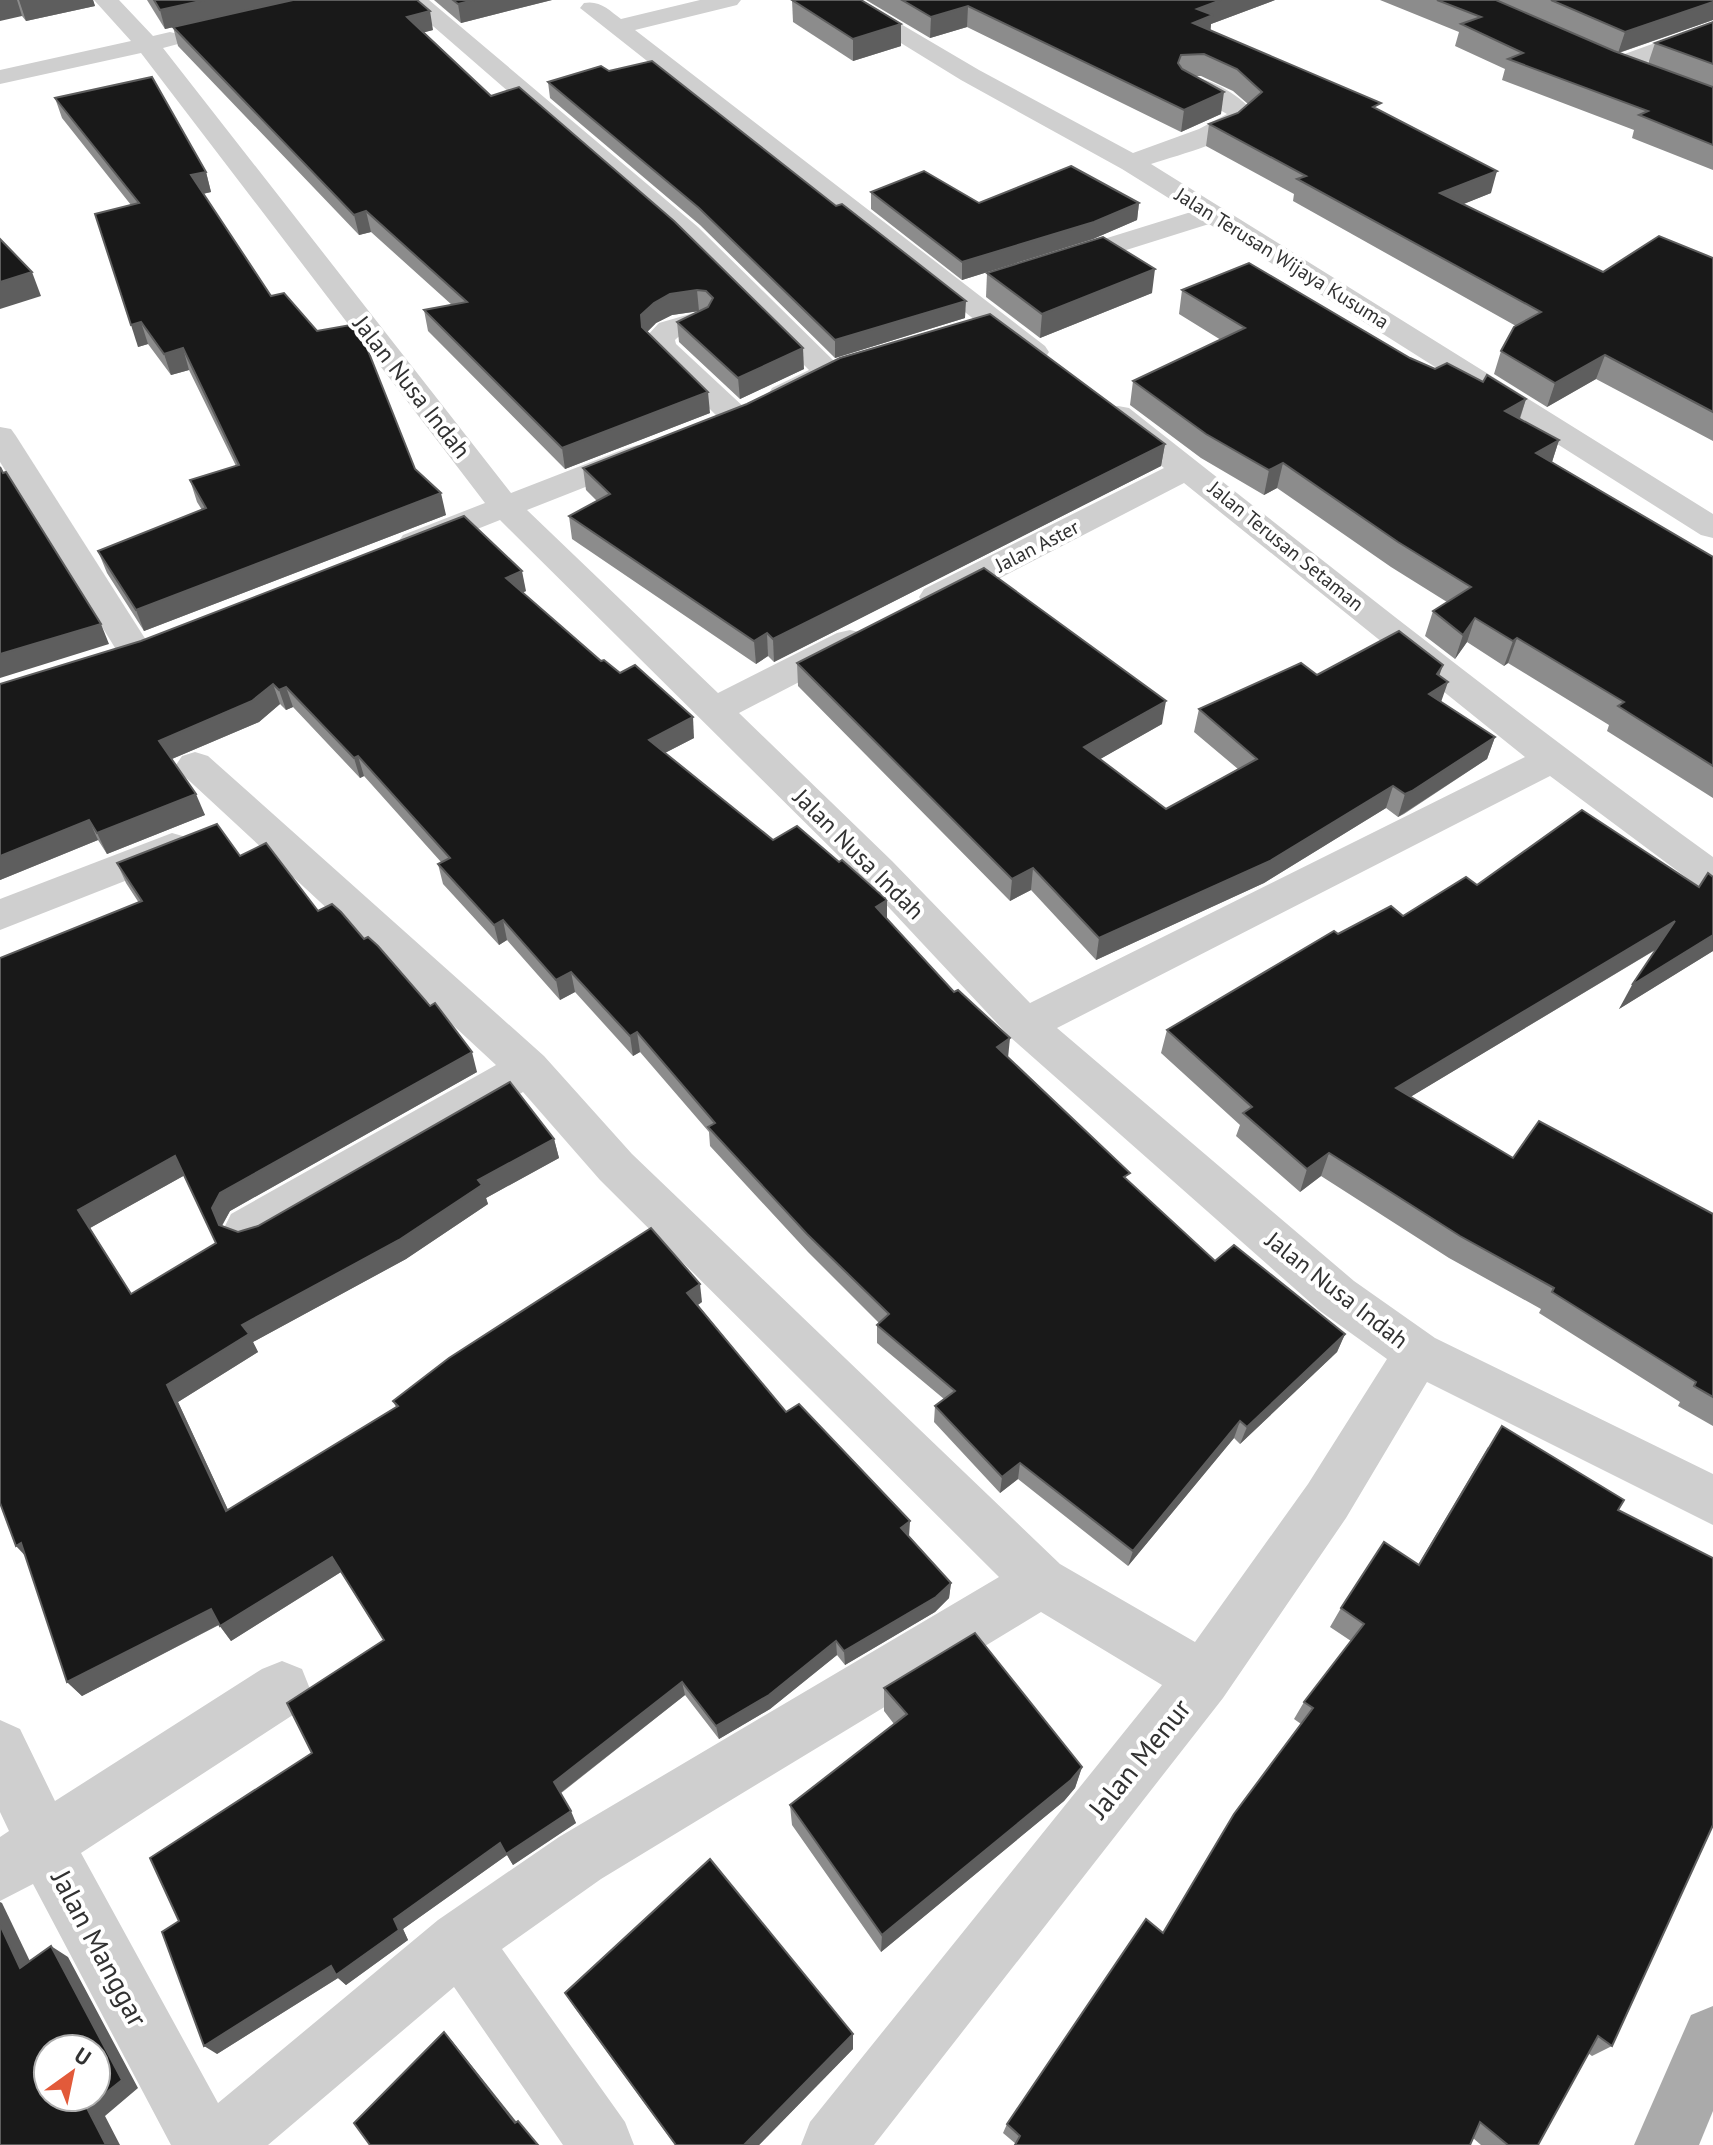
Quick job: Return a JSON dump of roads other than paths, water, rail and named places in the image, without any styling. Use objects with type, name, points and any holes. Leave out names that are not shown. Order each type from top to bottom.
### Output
[{"type":"main road","points":[[1590,53],[1644,75]]},
{"type":"main road","points":[[1666,2145],[1713,2037]]},
{"type":"street","name":"Jalan Nusa Indah","points":[[106,0],[148,45],[505,507],[878,871],[1025,1025],[1337,1296],[1418,1353],[1713,1500]]},
{"type":"street","points":[[415,0],[843,367],[707,428]]},
{"type":"street","points":[[617,27],[729,0]]},
{"type":"street","name":"Jalan Terusan Wijaya Kusuma","points":[[843,0],[970,75],[1131,163],[1713,528]]},
{"type":"street","points":[[592,8],[960,293],[978,326],[1055,368]]},
{"type":"street","points":[[1617,65],[1713,29]]},
{"type":"street","points":[[0,77],[191,34]]},
{"type":"street","points":[[1131,163],[1221,129],[1242,114],[1232,105],[1190,83]]},
{"type":"street","points":[[1034,270],[1213,214]]},
{"type":"street","points":[[960,293],[989,284]]},
{"type":"street","points":[[697,321],[663,333],[660,338],[662,347],[736,417]]},
{"type":"street","name":"Jalan Terusan Setaman","points":[[1091,395],[1189,468],[1552,759],[1713,877]]},
{"type":"street","points":[[0,436],[135,650]]},
{"type":"street","points":[[387,553],[664,445]]},
{"type":"street","name":"Jalan Aster","points":[[713,711],[1189,468]]},
{"type":"street","points":[[1025,1025],[1552,759]]},
{"type":"street","points":[[195,765],[528,1068],[616,1167],[1041,1582],[1203,1678]]},
{"type":"street","points":[[0,915],[251,815]]},
{"type":"street","points":[[248,1228],[528,1068]]},
{"type":"street","name":"Jalan Menur","points":[[833,2145],[1203,1678],[1327,1501],[1418,1353]]},
{"type":"street","points":[[218,2145],[460,1942],[580,1858],[1041,1582]]},
{"type":"street","points":[[22,1857],[282,1689]]},
{"type":"street","name":"Jalan Manggar","points":[[0,1749],[22,1857],[206,2145]]},
{"type":"street","points":[[460,1942],[602,2145]]}]
